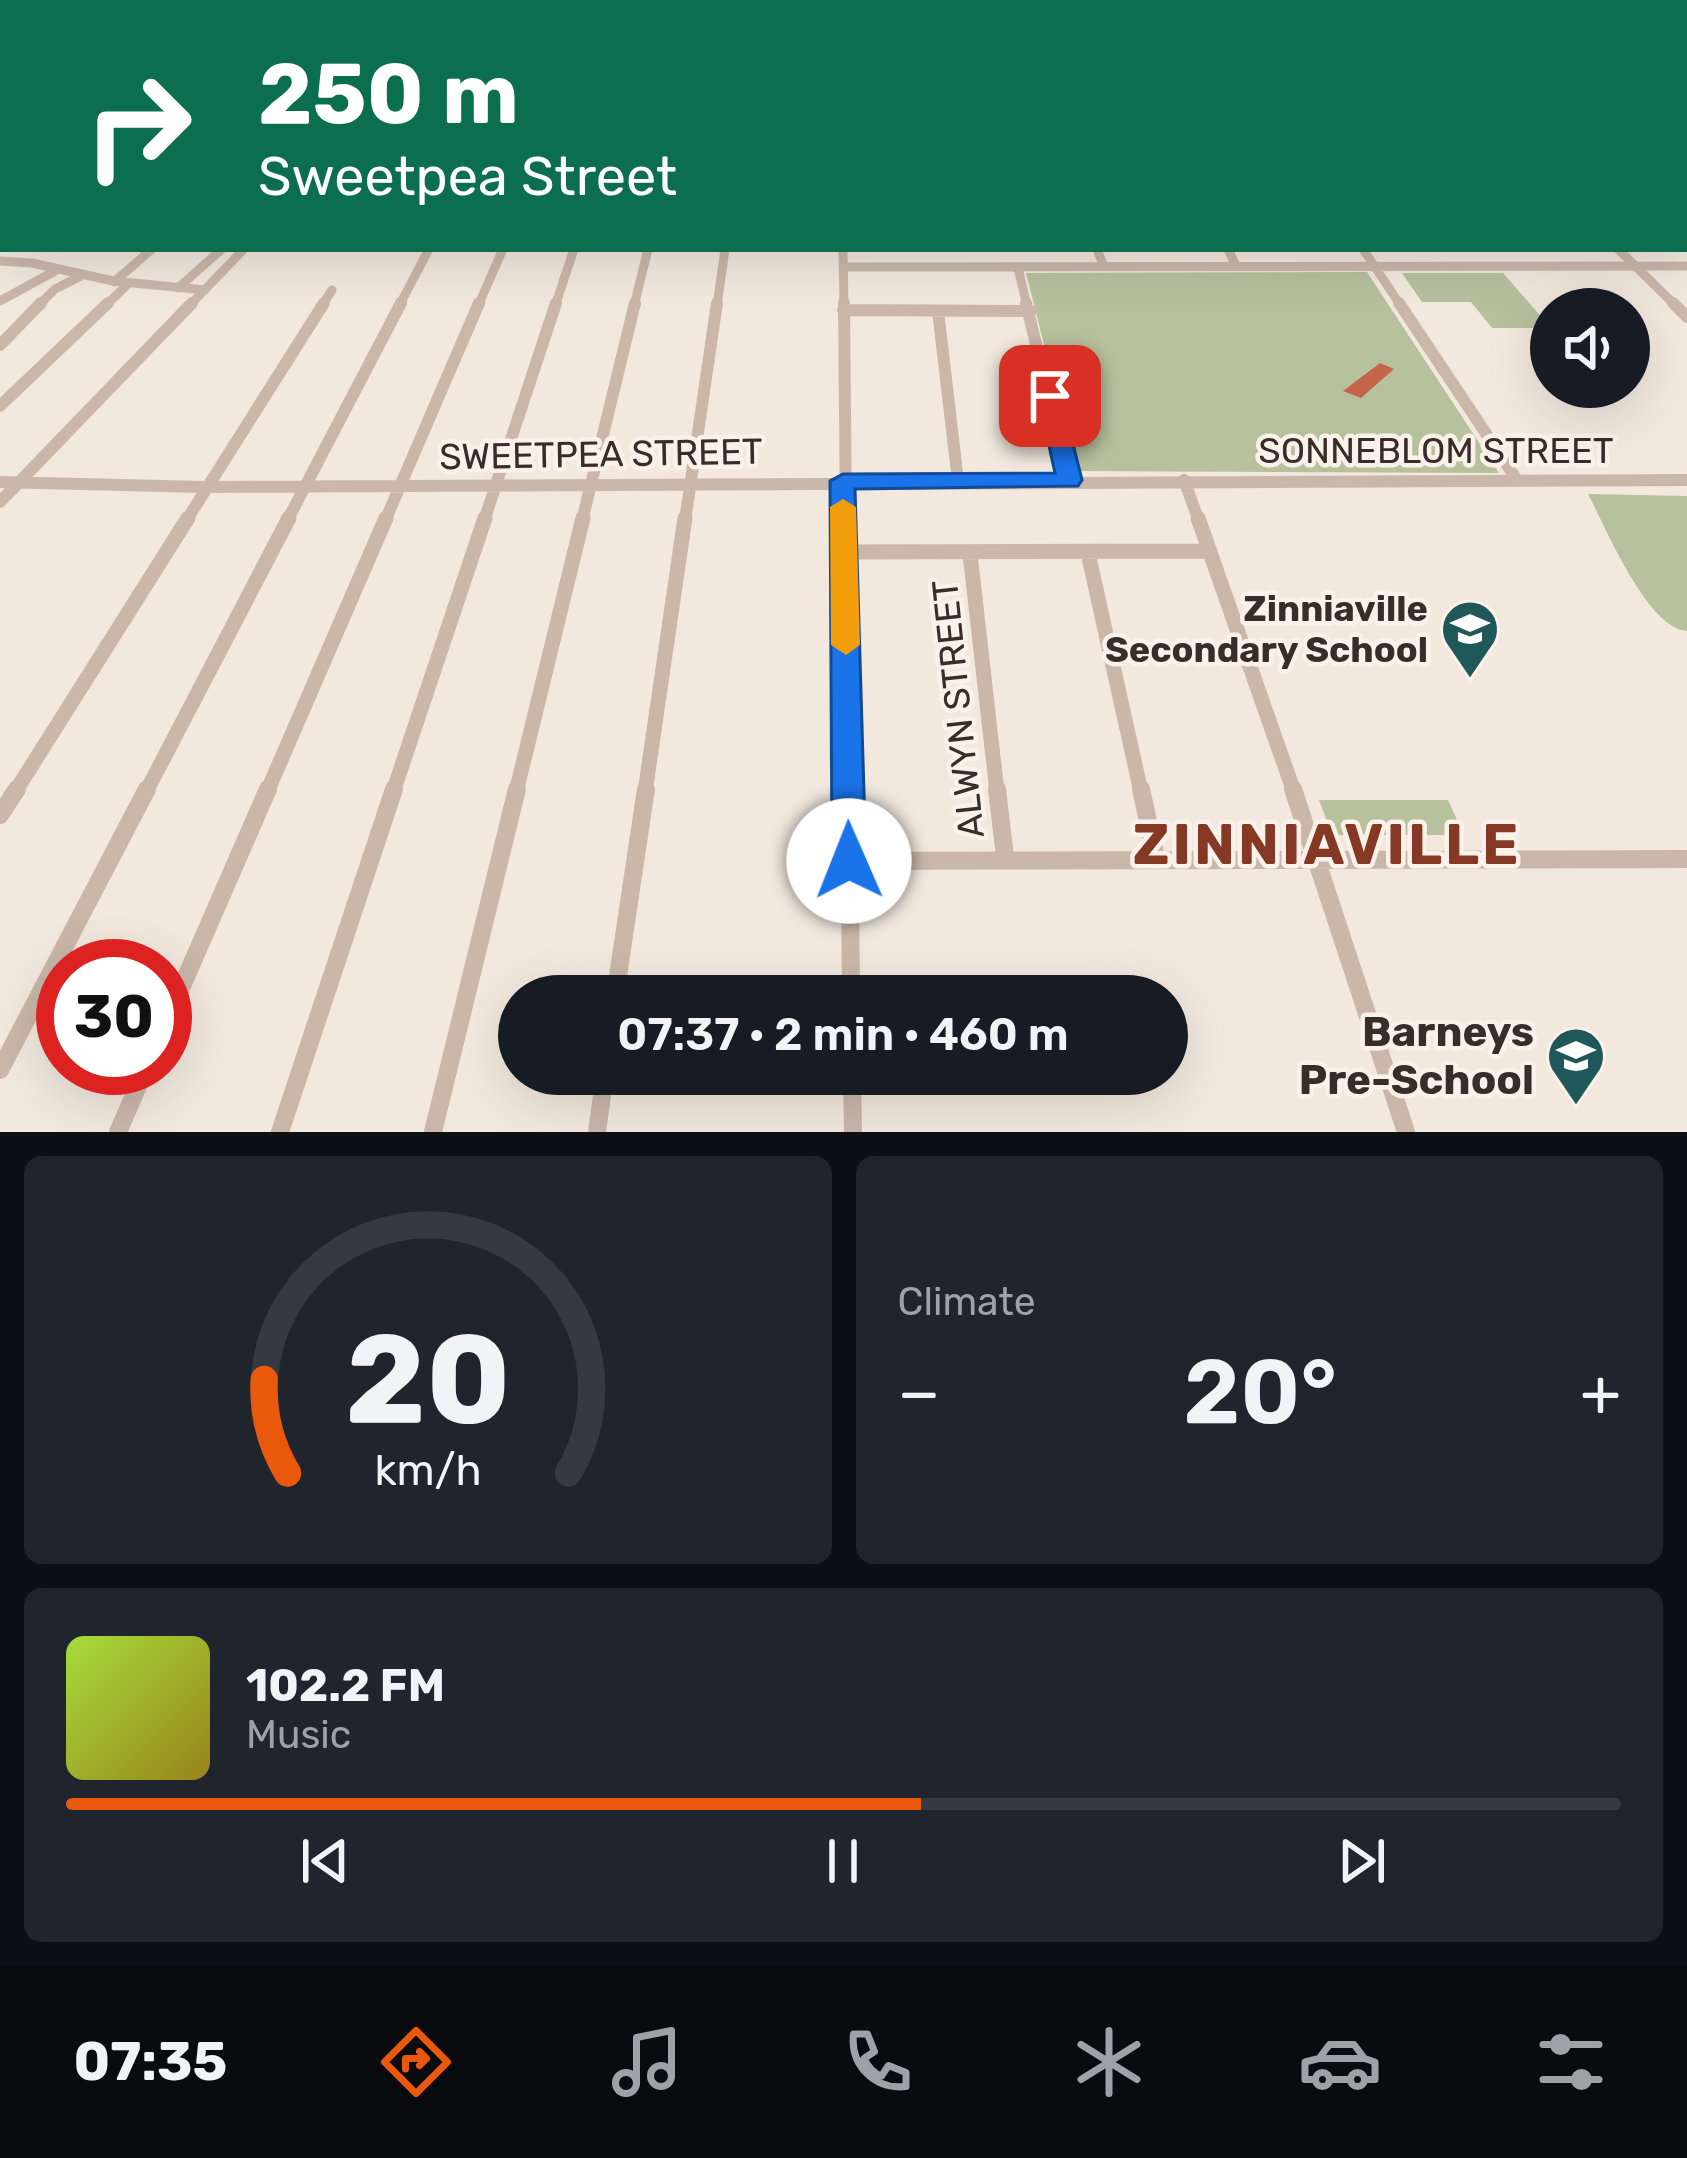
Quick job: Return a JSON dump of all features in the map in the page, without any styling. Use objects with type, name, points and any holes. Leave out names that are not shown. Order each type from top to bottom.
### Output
[{"type":"street","points":[[114,282],[149,252]]},
{"type":"street","points":[[178,288],[219,252]]},
{"type":"street","points":[[0,502],[241,252]]},
{"type":"street","points":[[0,1070],[426,252]]},
{"type":"street","points":[[192,962],[502,252]]},
{"type":"street","points":[[280,1132],[491,485],[573,252]]},
{"type":"street","points":[[433,1132],[647,252]]},
{"type":"street","points":[[618,975],[725,252]]},
{"type":"street","points":[[843,252],[851,975]]},
{"type":"street","points":[[1098,252],[1104,267]]},
{"type":"street","points":[[1230,252],[1237,266]]},
{"type":"street","points":[[1365,252],[1517,480]]},
{"type":"street","points":[[1492,252],[1505,267]]},
{"type":"street","points":[[1621,252],[1687,317]]},
{"type":"street","points":[[0,261],[28,260],[55,271],[114,282],[205,290]]},
{"type":"street","points":[[843,267],[1687,266]]},
{"type":"street","points":[[1018,268],[1069,480]]},
{"type":"street","points":[[0,301],[55,271]]},
{"type":"street","points":[[0,345],[55,289],[81,276]]},
{"type":"street","points":[[0,406],[128,284]]},
{"type":"street","points":[[0,814],[332,290]]},
{"type":"street","points":[[843,310],[1030,311]]},
{"type":"street","points":[[938,311],[958,481]]},
{"type":"street","points":[[1184,480],[1406,1132]]},
{"type":"street","name":"SWEETPEA STREET","points":[[0,482],[203,487],[1184,480]]},
{"type":"street","name":"SONNEBLOM STREET","points":[[1184,480],[1687,480]]},
{"type":"street","points":[[844,552],[1210,551]]},
{"type":"street","points":[[1088,553],[1156,858]]},
{"type":"street","name":"ALWYN STREET","points":[[970,554],[1004,857]]},
{"type":"street","points":[[849,861],[1004,857],[1687,859]]},
{"type":"street","points":[[118,1132],[134,1095]]},
{"type":"street","points":[[597,1132],[602,1095]]},
{"type":"street","points":[[852,1095],[853,1132]]},
{"type":"green space","points":[[1367,272],[1499,473],[1076,471],[1026,273]]},
{"type":"green space","points":[[1402,273],[1503,273],[1530,304],[1530,328],[1492,328],[1471,302],[1422,302]]},
{"type":"green space","points":[[1588,494],[1687,496],[1687,631],[1672,626],[1643,595]]},
{"type":"green space","points":[[1319,800],[1448,800],[1464,835],[1332,835]]},
{"type":"building","points":[[1380,363],[1394,369],[1361,398],[1343,391]]},
{"type":"slow traffic","points":[[843,507],[846,645]]},
{"type":"place","name":"Zinniaville Secondary School","points":[[1470,680]]},
{"type":"place","name":"Barneys Pre-School","points":[[1576,1107]]},
{"type":"district","name":"ZINNIAVILLE","points":[[1327,844]]},
{"type":"route","points":[[849,861],[843,481],[1069,480],[1050,396]]}]
